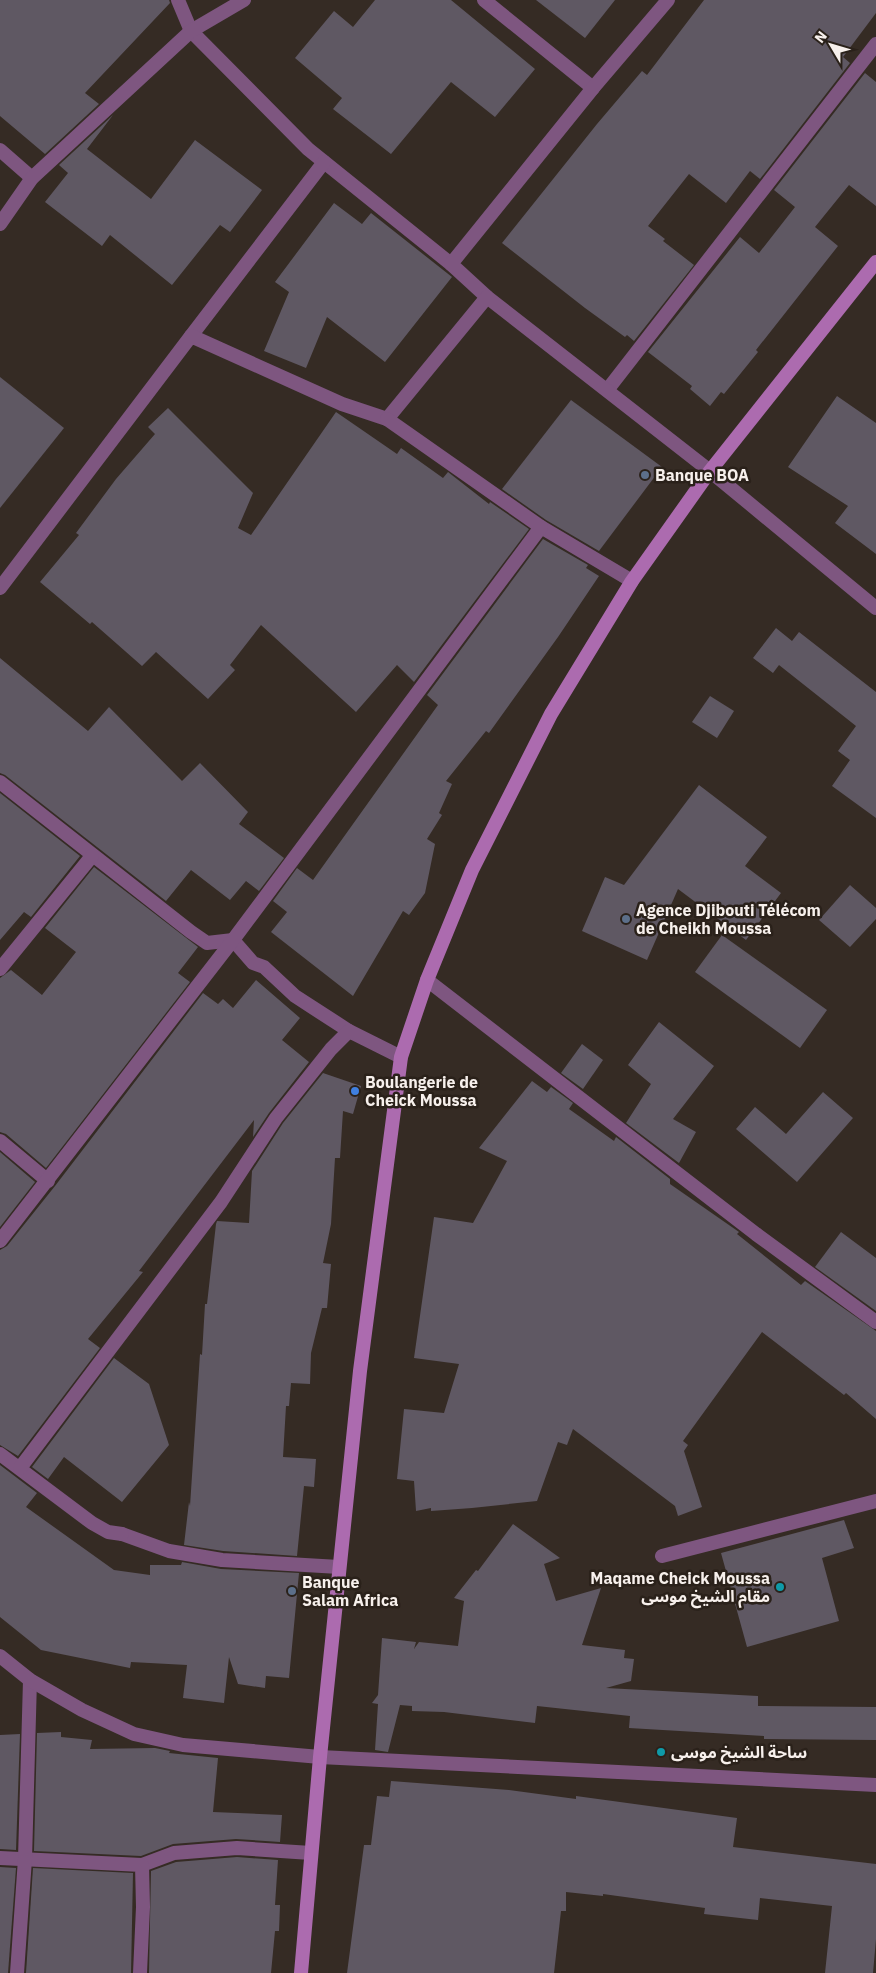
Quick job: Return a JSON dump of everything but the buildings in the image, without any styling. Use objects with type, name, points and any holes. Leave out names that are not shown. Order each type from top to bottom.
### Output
[{"type":"main road","points":[[301,1973],[320,1758],[360,1370],[401,1057],[427,980],[472,870],[551,714],[632,581],[710,471],[876,262]]},
{"type":"street","points":[[178,0],[191,30],[308,149],[451,264],[488,297],[608,389],[710,471],[876,608]]},
{"type":"street","points":[[0,224],[32,178],[191,30],[244,0]]},
{"type":"street","points":[[484,0],[593,88]]},
{"type":"street","points":[[451,264],[593,88],[668,0]]},
{"type":"street","points":[[608,389],[876,44]]},
{"type":"street","points":[[0,150],[32,178]]},
{"type":"street","points":[[0,588],[324,162]]},
{"type":"street","points":[[387,419],[488,297]]},
{"type":"street","points":[[190,336],[342,404],[387,419],[541,527],[632,581]]},
{"type":"street","points":[[0,1241],[233,940],[541,527]]},
{"type":"street","points":[[0,782],[92,856],[207,943],[233,940]]},
{"type":"street","points":[[0,969],[92,856]]},
{"type":"street","points":[[233,940],[253,962],[264,967],[295,996],[349,1031],[401,1057]]},
{"type":"street","points":[[427,980],[756,1234],[876,1322]]},
{"type":"street","points":[[20,1468],[221,1202],[276,1118],[331,1050],[349,1031]]},
{"type":"street","points":[[0,1141],[48,1181]]},
{"type":"street","points":[[0,1454],[92,1523],[108,1532],[122,1534],[169,1551],[222,1560],[339,1567]]},
{"type":"street","points":[[662,1556],[876,1501]]},
{"type":"street","points":[[0,1656],[30,1680],[82,1710],[134,1734],[183,1745],[320,1758],[876,1785]]},
{"type":"street","points":[[17,1973],[25,1859],[30,1680]]},
{"type":"street","points":[[0,1858],[142,1865],[174,1853],[237,1848],[311,1853]]},
{"type":"street","points":[[140,1973],[143,1907],[142,1865]]},
{"type":"place","name":"Banque BOA","points":[[645,475]]},
{"type":"place","name":"Agence Djibouti Télécom de Cheikh Moussa","points":[[626,919]]},
{"type":"place","name":"Boulangerie de Cheick Moussa","points":[[355,1091]]},
{"type":"place","name":"Maqame Cheick Moussa مقام الشيخ موسى","points":[[780,1587]]},
{"type":"place","name":"Banque Salam Africa","points":[[292,1591]]},
{"type":"place","name":"ساحة الشيخ موسى","points":[[661,1752]]}]
